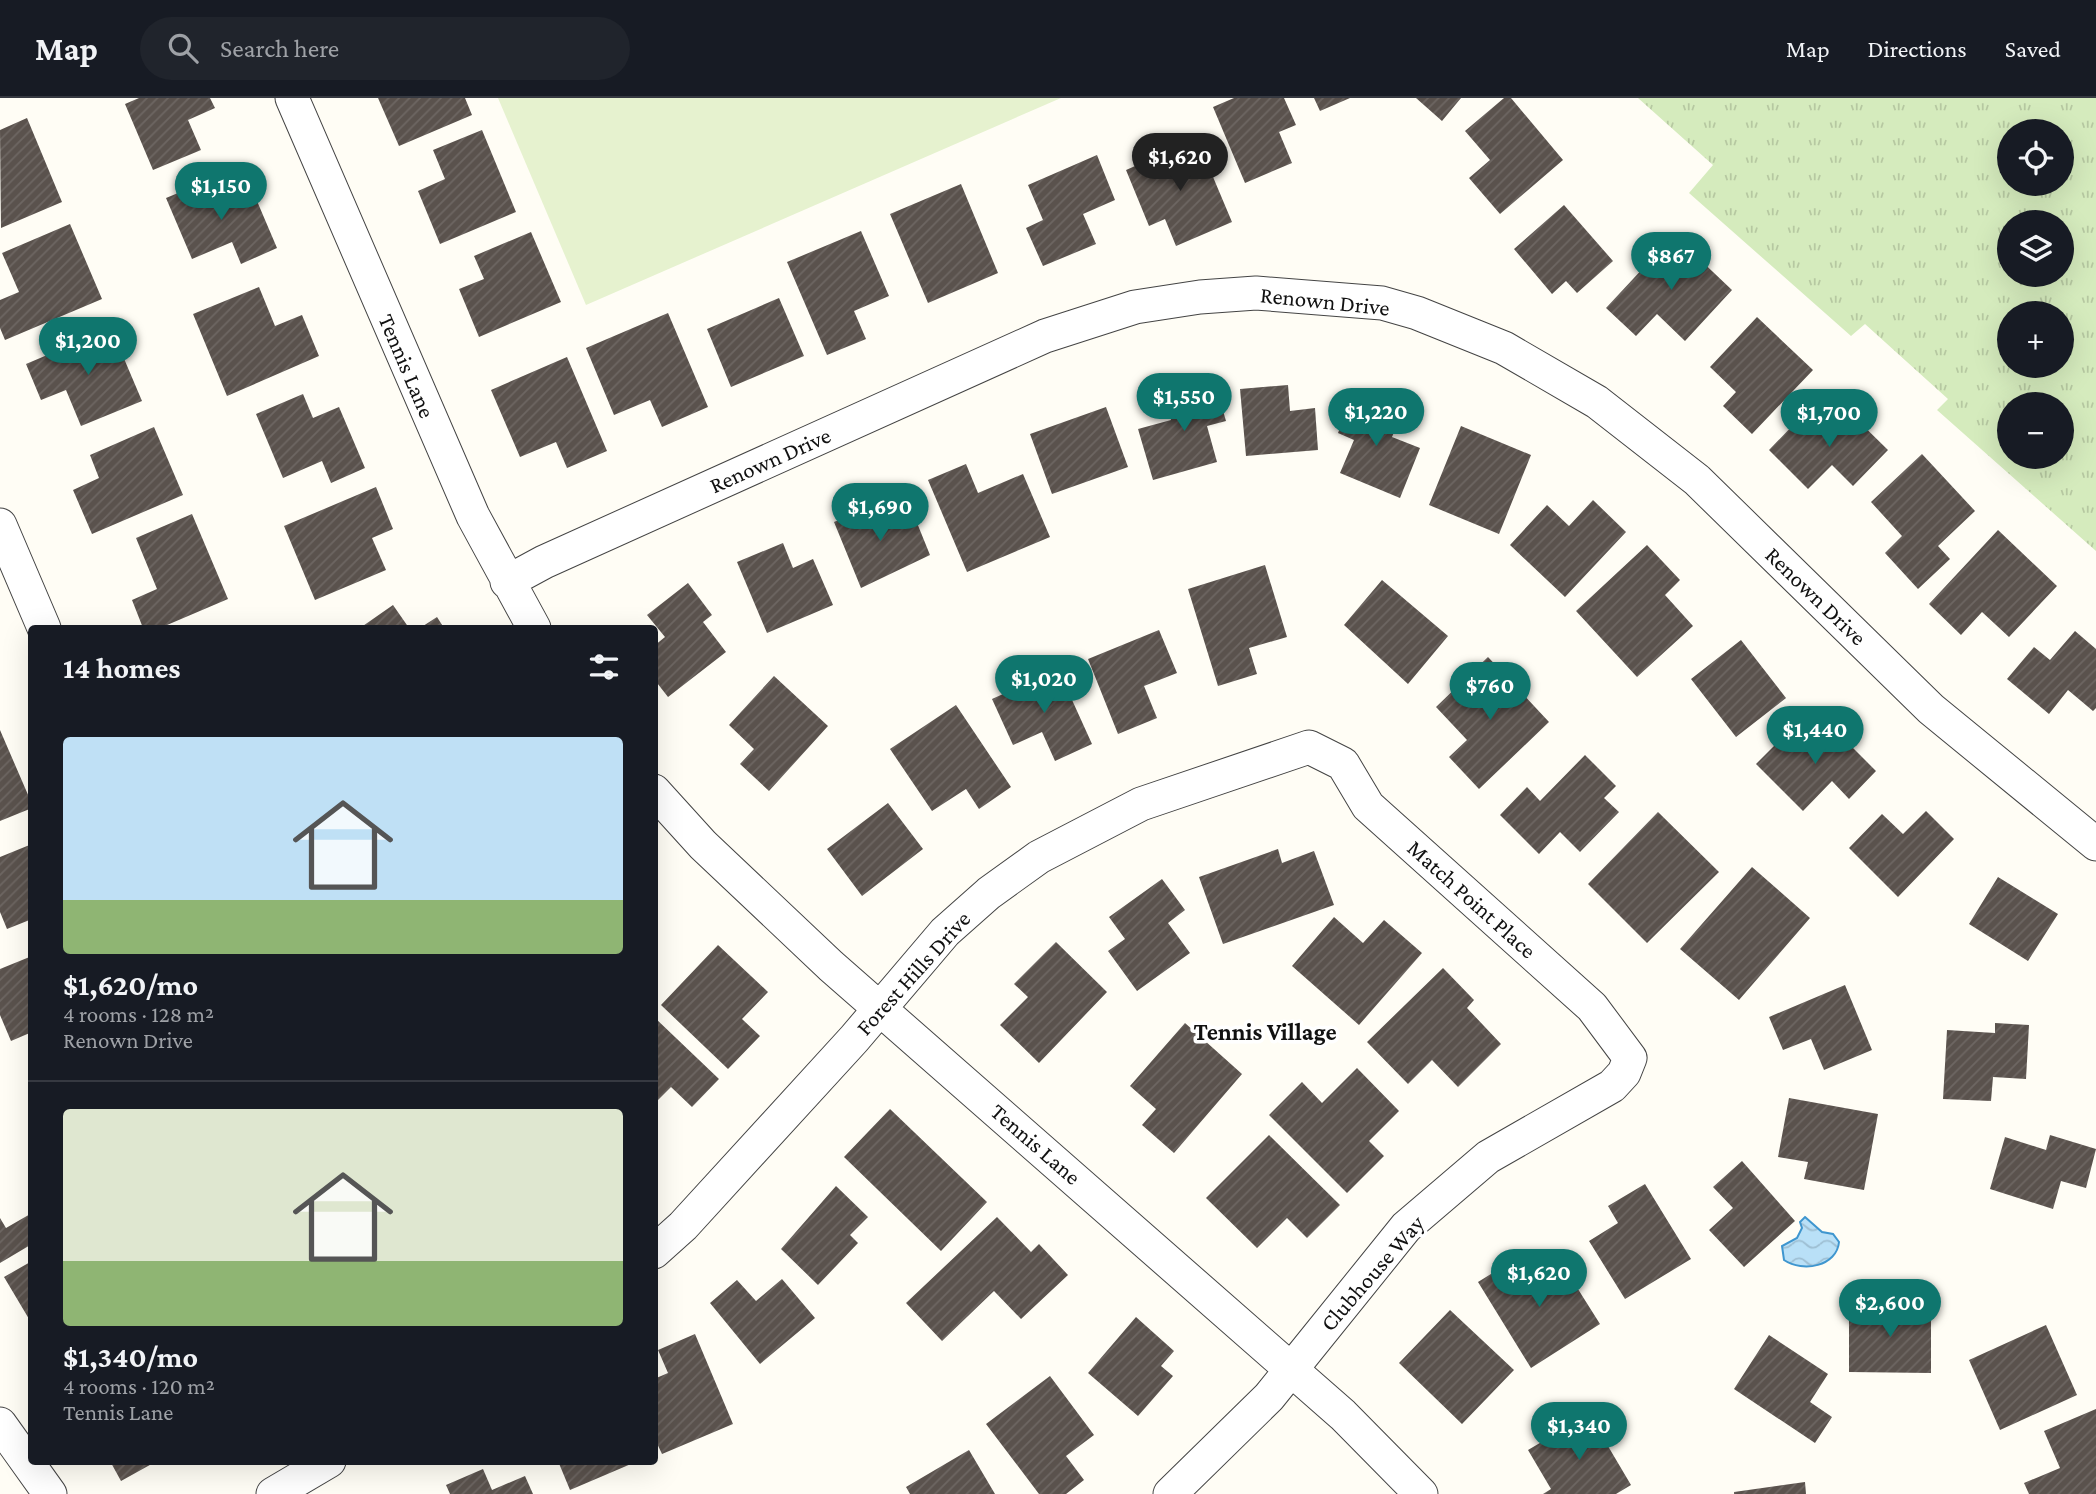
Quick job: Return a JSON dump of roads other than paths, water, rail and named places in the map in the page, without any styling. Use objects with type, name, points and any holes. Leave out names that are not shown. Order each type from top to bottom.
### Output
[{"type":"street","name":"Tennis Lane","points":[[292,98],[442,449],[507,582],[532,625]]},
{"type":"street","name":"Renown Drive","points":[[507,582],[556,556],[1045,335],[1135,307],[1200,297],[1256,293],[1381,303],[1417,313],[1504,348],[1597,402],[1697,480],[1931,709],[2096,844]]},
{"type":"street","points":[[2,535],[43,625]]},
{"type":"street","name":"Forest Hills Drive","points":[[658,1248],[683,1226],[945,932],[989,893],[1039,857],[1141,804],[1309,747]]},
{"type":"street","name":"Match Point Place","points":[[1309,747],[1343,764],[1368,806],[1592,1007],[1630,1058]]},
{"type":"street","name":"Tennis Lane","points":[[658,794],[764,905],[1343,1415],[1421,1494]]},
{"type":"street","name":"Clubhouse Way","points":[[1170,1494],[1269,1397],[1406,1227],[1488,1157],[1612,1086],[1624,1073],[1630,1058]]},
{"type":"street","points":[[0,1424],[28,1463]]},
{"type":"street","points":[[29,1465],[50,1494]]},
{"type":"street","points":[[272,1494],[322,1465]]},
{"type":"water","points":[[1805,1217],[1822,1232],[1833,1234],[1839,1242],[1832,1257],[1818,1265],[1800,1266],[1784,1260],[1782,1246],[1797,1238],[1802,1228],[1800,1222]]},
{"type":"district","name":"Tennis Village","points":[[1265,1032]]}]
